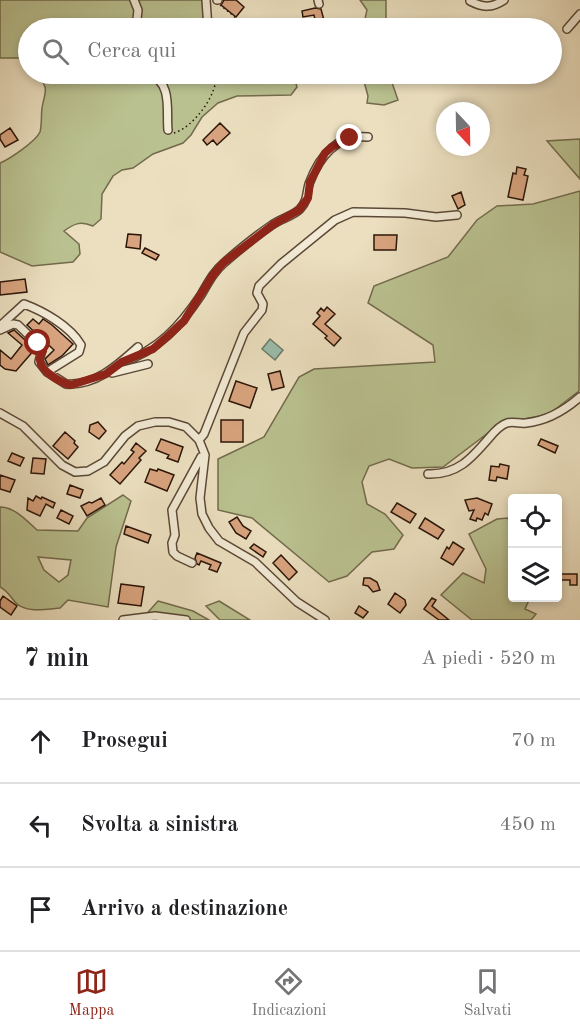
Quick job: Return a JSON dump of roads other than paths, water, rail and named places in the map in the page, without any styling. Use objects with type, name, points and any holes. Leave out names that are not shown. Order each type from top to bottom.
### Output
[{"type":"street","points":[[134,0],[138,10],[137,18]]},
{"type":"street","points":[[470,2],[492,7],[504,0]]},
{"type":"street","points":[[210,18],[213,1]]},
{"type":"street","points":[[567,29],[580,14]]},
{"type":"street","points":[[163,84],[169,112],[168,130]]},
{"type":"street","points":[[122,362],[153,349],[184,321],[223,263],[274,224],[299,210],[308,198],[310,182],[325,153],[350,138],[368,137]]},
{"type":"street","points":[[199,440],[204,434],[244,333],[262,310],[257,293],[258,286],[281,264],[335,220],[353,212],[405,213],[436,217],[457,215]]},
{"type":"street","points":[[0,328],[24,304],[46,315],[76,338],[81,345],[79,352],[47,372]]},
{"type":"street","points":[[0,328],[13,324],[18,325],[38,343],[43,351],[39,362],[47,372],[66,384],[71,385],[148,363]]},
{"type":"street","points":[[106,374],[138,347]]},
{"type":"street","points":[[428,474],[442,474],[459,468],[478,451],[496,429],[507,423],[546,420],[580,397]]},
{"type":"street","points":[[0,413],[23,426],[62,465],[75,472],[88,471],[104,462],[125,436],[138,426],[169,422],[186,427],[199,440],[205,455],[200,498],[202,514],[209,528],[219,541],[255,562],[297,602],[325,620]]},
{"type":"street","points":[[192,563],[173,552],[172,543],[175,535],[172,510],[201,457],[205,455]]},
{"type":"street","points":[[123,620],[155,616],[186,620]]}]
